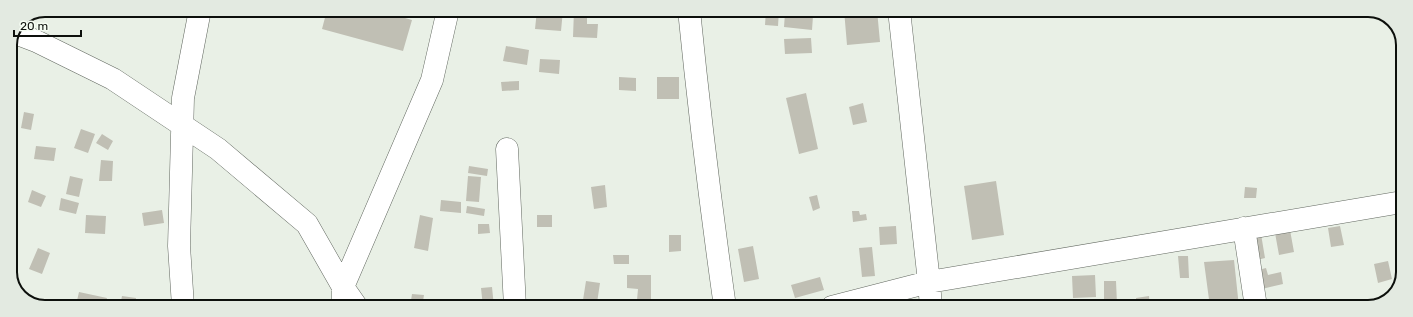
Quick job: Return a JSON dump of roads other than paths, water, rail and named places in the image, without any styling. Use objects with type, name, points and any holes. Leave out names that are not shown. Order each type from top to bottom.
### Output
[{"type":"street","points":[[183,300],[179,246],[183,98],[199,17]]},
{"type":"street","points":[[343,297],[432,80],[446,17]]},
{"type":"street","points":[[690,17],[708,189],[724,300]]},
{"type":"street","points":[[899,17],[929,282],[930,300]]},
{"type":"street","points":[[19,34],[36,41],[113,79],[218,149],[307,224],[343,297]]},
{"type":"street","points":[[507,149],[515,300]]},
{"type":"street","points":[[859,300],[929,282],[1396,203]]},
{"type":"street","points":[[1244,228],[1255,300]]}]
